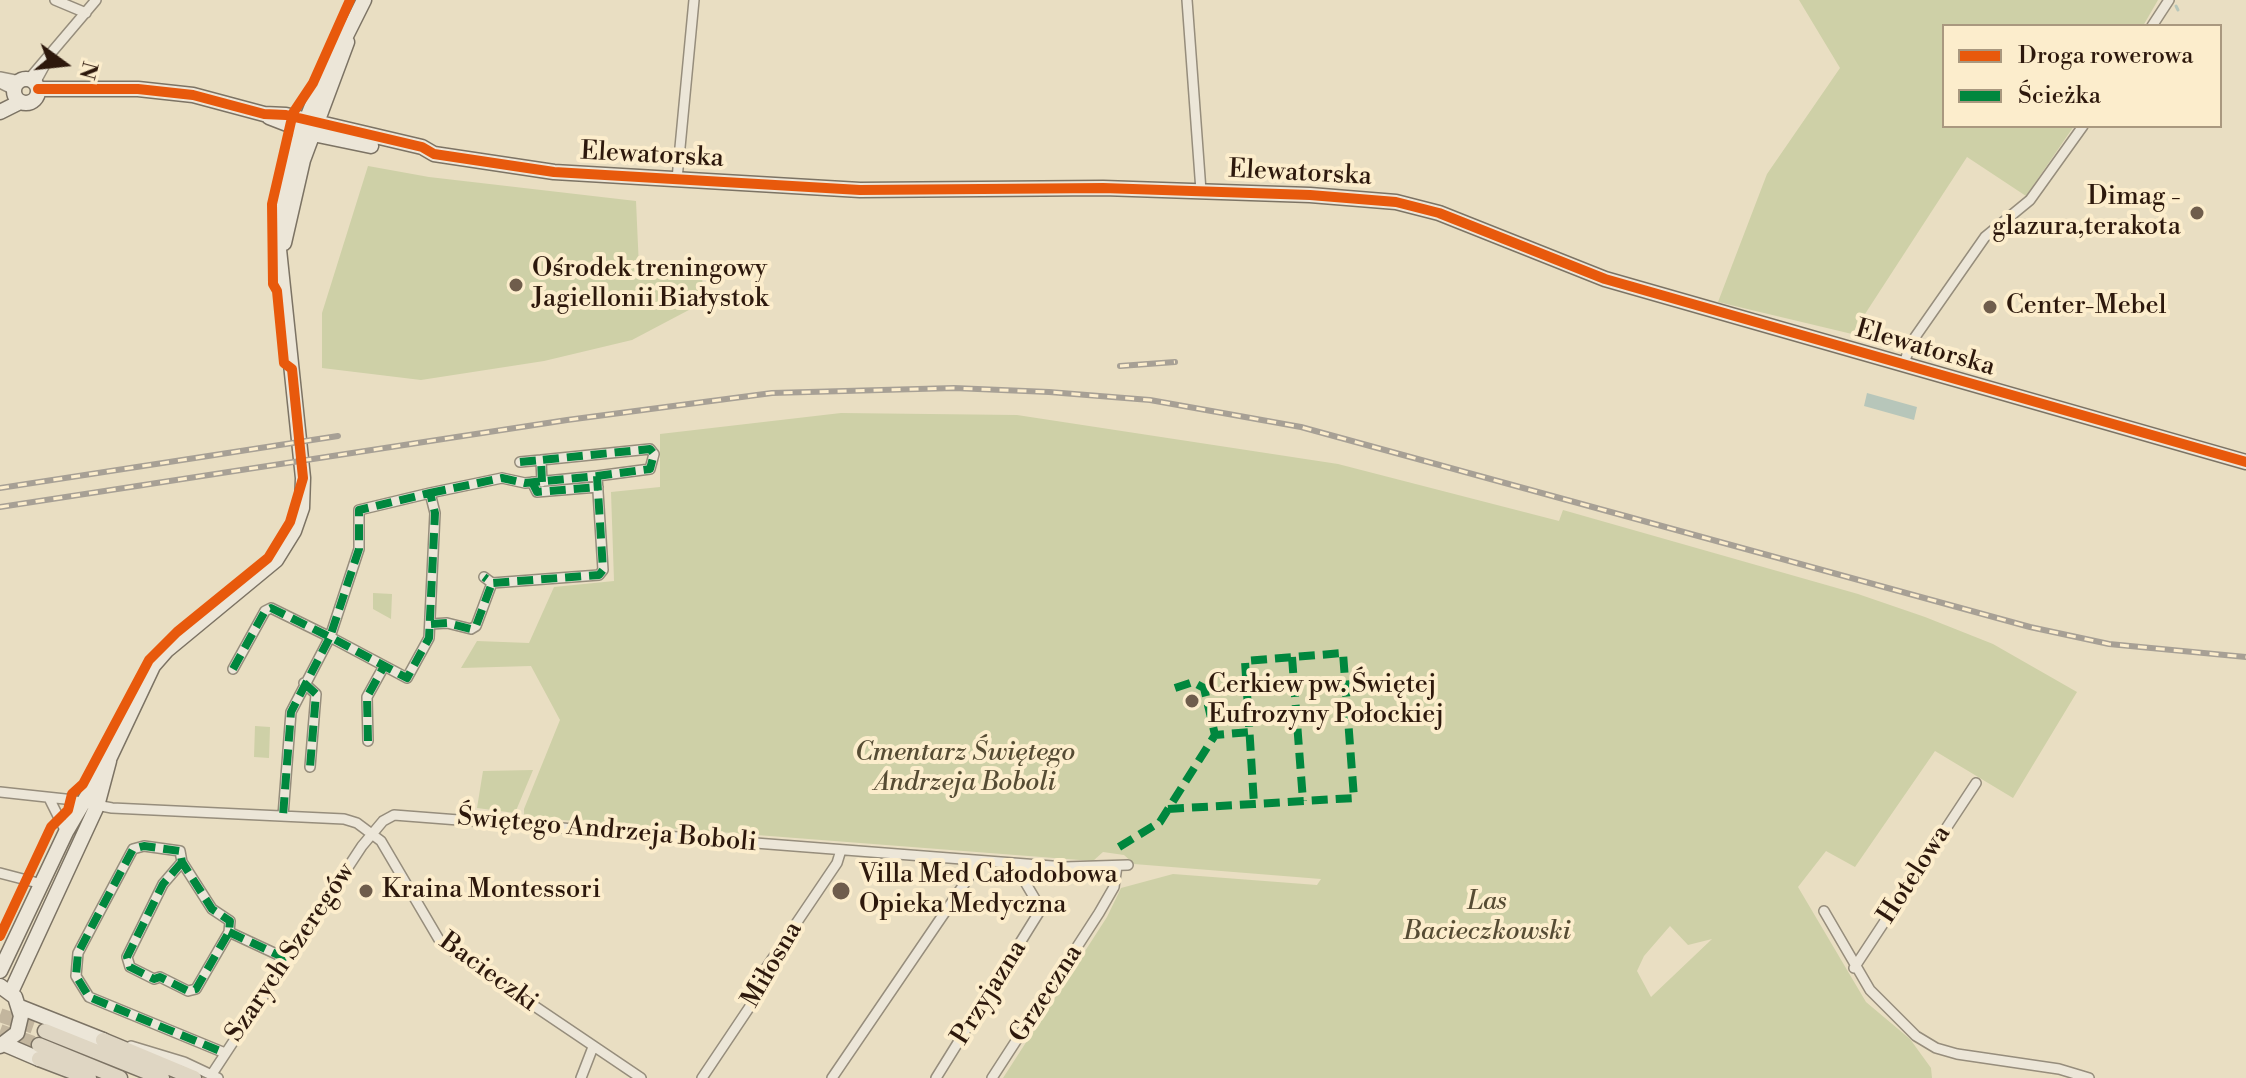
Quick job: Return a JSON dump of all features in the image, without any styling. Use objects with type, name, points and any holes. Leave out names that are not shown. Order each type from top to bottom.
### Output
[{"type":"main road","points":[[103,1040],[194,1078]]},
{"type":"main road","points":[[41,1045],[89,1078]]},
{"type":"main road","points":[[41,1045],[120,1078]]},
{"type":"main road","points":[[41,1045],[162,1078]]},
{"type":"street","points":[[55,0],[86,13]]},
{"type":"street","points":[[0,111],[26,90],[96,0]]},
{"type":"street","points":[[215,1076],[156,1052],[103,1040],[20,1007],[5,989],[153,666],[167,650],[276,560],[294,531],[302,508],[303,478],[281,251],[310,128],[335,53],[350,31],[364,0]]},
{"type":"street","points":[[677,179],[694,0]]},
{"type":"street","points":[[1187,0],[1201,191]]},
{"type":"street","points":[[2153,24],[2169,0]]},
{"type":"street","points":[[0,80],[26,90]]},
{"type":"street","name":"Elewatorska","points":[[26,90],[152,89],[206,97],[310,128],[422,156],[434,154],[554,172],[860,190],[1083,188],[1358,197],[1431,211],[1605,279],[2246,462]]},
{"type":"street","points":[[1903,365],[1913,340],[1985,237],[2030,200],[2082,128]]},
{"type":"street","points":[[283,816],[291,712],[330,637],[359,549],[359,510],[502,478],[537,482],[598,481],[650,469],[654,454],[650,449],[520,462]]},
{"type":"street","points":[[537,482],[541,460]]},
{"type":"street","points":[[431,624],[447,623],[471,629],[476,626],[488,580],[599,575],[603,570],[598,481]]},
{"type":"street","points":[[233,669],[265,611],[271,608],[407,678],[429,638],[431,624],[435,513],[430,493]]},
{"type":"street","points":[[368,741],[367,697],[383,668]]},
{"type":"street","points":[[304,683],[316,694],[310,767]]},
{"type":"street","name":"Hotelowa","points":[[1854,968],[1976,783]]},
{"type":"street","points":[[0,792],[49,798],[70,806],[344,819],[372,834]]},
{"type":"street","points":[[49,798],[66,832]]},
{"type":"street","points":[[0,971],[66,832],[89,805]]},
{"type":"street","name":"Świętego Andrzeja Boboli","points":[[372,834],[387,817],[402,815],[1025,864],[1086,868],[1123,866]]},
{"type":"street","name":"Szarych Szeregów","points":[[215,1076],[225,1053],[372,834]]},
{"type":"street","name":"Bacieczki","points":[[372,834],[387,850],[441,943],[641,1078]]},
{"type":"street","points":[[182,862],[163,884],[127,957],[130,967],[192,992],[229,932],[230,921],[212,909],[182,862],[180,851],[140,846],[133,849],[78,953],[74,970],[82,992],[89,997],[225,1053]]},
{"type":"street","name":"Miłosna","points":[[702,1078],[763,987],[762,974],[837,863],[841,850]]},
{"type":"street","points":[[832,1078],[971,874],[973,860]]},
{"type":"street","name":"Przyjazna","points":[[936,1078],[1041,909],[1025,882],[1025,864]]},
{"type":"street","name":"Grzeczna","points":[[992,1078],[1107,900],[1123,866]]},
{"type":"street","points":[[0,873],[42,884]]},
{"type":"street","points":[[1824,911],[1854,968],[1870,990],[1907,1027],[1936,1048],[2089,1078]]},
{"type":"street","points":[[229,932],[287,959]]},
{"type":"street","points":[[2,1045],[17,1033],[20,1007]]},
{"type":"street","points":[[2,1045],[41,1045],[70,1078]]},
{"type":"street","points":[[581,1078],[593,1047]]},
{"type":"green space","points":[[1799,0],[2158,0],[2144,24],[1942,24],[1942,128],[2073,128],[2026,196],[1967,157],[1852,334],[1718,302],[1767,174],[1840,68]]},
{"type":"green space","name":"Ośrodek treningowy Jagiellonii Białystok","points":[[368,166],[429,177],[636,201],[639,268],[701,264],[704,302],[632,340],[544,361],[421,380],[322,368],[322,313]]},
{"type":"green space","points":[[841,413],[1017,415],[1338,464],[1559,521],[1563,510],[1858,594],[1993,644],[2077,692],[2013,798],[1935,751],[1855,867],[1826,851],[1798,887],[1866,1002],[1910,1039],[1931,1068],[1932,1078],[1003,1078],[1107,917],[1121,888],[1173,874],[1317,885],[1321,879],[1134,864],[1124,855],[1103,852],[1093,861],[524,817],[524,809],[560,720],[531,666],[461,668],[477,641],[529,643],[554,587],[614,581],[611,492],[660,487],[660,434]],"holes":[[[1670,926],[1688,945],[1712,939],[1651,997],[1637,971],[1644,956]]]},
{"type":"green space","points":[[373,593],[392,594],[391,619],[373,609]]},
{"type":"green space","points":[[255,726],[270,727],[269,758],[254,757]]},
{"type":"green space","points":[[533,770],[515,813],[477,808],[483,771]]},
{"type":"shaded area","points":[[1867,393],[1917,407],[1914,420],[1864,406]]},
{"type":"waterway","points":[[2176,6],[2178,10]]},
{"type":"tunnel","points":[[0,1015],[45,1031]]},
{"type":"tunnel","points":[[0,1031],[39,1045]]},
{"type":"railway","points":[[1120,366],[1175,362]]},
{"type":"railway","points":[[0,507],[567,420],[772,393],[954,388],[1049,392],[1150,400],[1301,427],[2030,627],[2109,644],[2246,657]]},
{"type":"railway","points":[[0,488],[338,436]]},
{"type":"marked path","points":[[542,482],[541,460],[650,449],[654,454],[650,469],[597,476]]},
{"type":"marked path","points":[[520,462],[541,460]]},
{"type":"marked path","points":[[430,493],[502,478],[525,483],[597,476],[603,570],[599,575],[492,583],[484,577]]},
{"type":"marked path","points":[[532,482],[537,492],[598,487]]},
{"type":"marked path","points":[[233,669],[265,611],[271,608],[330,637],[359,549],[359,510],[430,493],[435,513],[429,638],[407,678],[330,637],[291,712],[283,816]]},
{"type":"marked path","points":[[431,624],[447,623],[471,629],[476,626],[492,583]]},
{"type":"marked path","points":[[1168,809],[1254,804],[1354,798],[1343,653],[1245,661],[1254,804]]},
{"type":"marked path","points":[[1292,657],[1303,801]]},
{"type":"marked path","points":[[368,741],[367,697],[383,668]]},
{"type":"marked path","points":[[1175,688],[1193,682],[1204,688],[1215,735]]},
{"type":"marked path","points":[[304,683],[316,694],[310,767]]},
{"type":"marked path","points":[[1119,847],[1160,822],[1215,735],[1250,732]]},
{"type":"marked path","points":[[182,862],[163,884],[127,957],[130,967],[154,979],[160,977],[188,991],[196,989],[229,932],[230,921],[212,909],[182,862],[180,851],[144,846],[133,849],[78,953],[76,976],[89,997],[225,1053]]},
{"type":"marked path","points":[[229,932],[287,959]]},
{"type":"cycle path","points":[[0,936],[51,827],[68,810],[72,794],[83,784],[149,660],[177,632],[268,558],[290,522],[303,478],[292,369],[284,363],[277,291],[273,284],[272,204],[293,113],[313,83],[350,0]]},
{"type":"cycle path","points":[[38,89],[138,89],[193,95],[264,114],[286,115],[422,147],[434,154],[554,172],[860,190],[1103,188],[1310,195],[1396,202],[1439,213],[1605,279],[2246,462]]},
{"type":"place","name":"Dimag - glazura,terakota","points":[[2197,213]]},
{"type":"place","name":"Ośrodek treningowy Jagiellonii Białystok","points":[[516,285]]},
{"type":"place","name":"Center-Mebel","points":[[1990,307]]},
{"type":"place","name":"Cerkiew pw. Świętej Eufrozyny Połockiej","points":[[1192,701]]},
{"type":"place","name":"Kraina Montessori","points":[[366,891]]},
{"type":"place","name":"Villa Med Całodobowa Opieka Medyczna","points":[[841,891]]},
{"type":"park label","name":"Cmentarz Świętego Andrzeja Boboli","points":[[965,769]]},
{"type":"park label","name":"Las Bacieczkowski","points":[[1487,918]]}]
